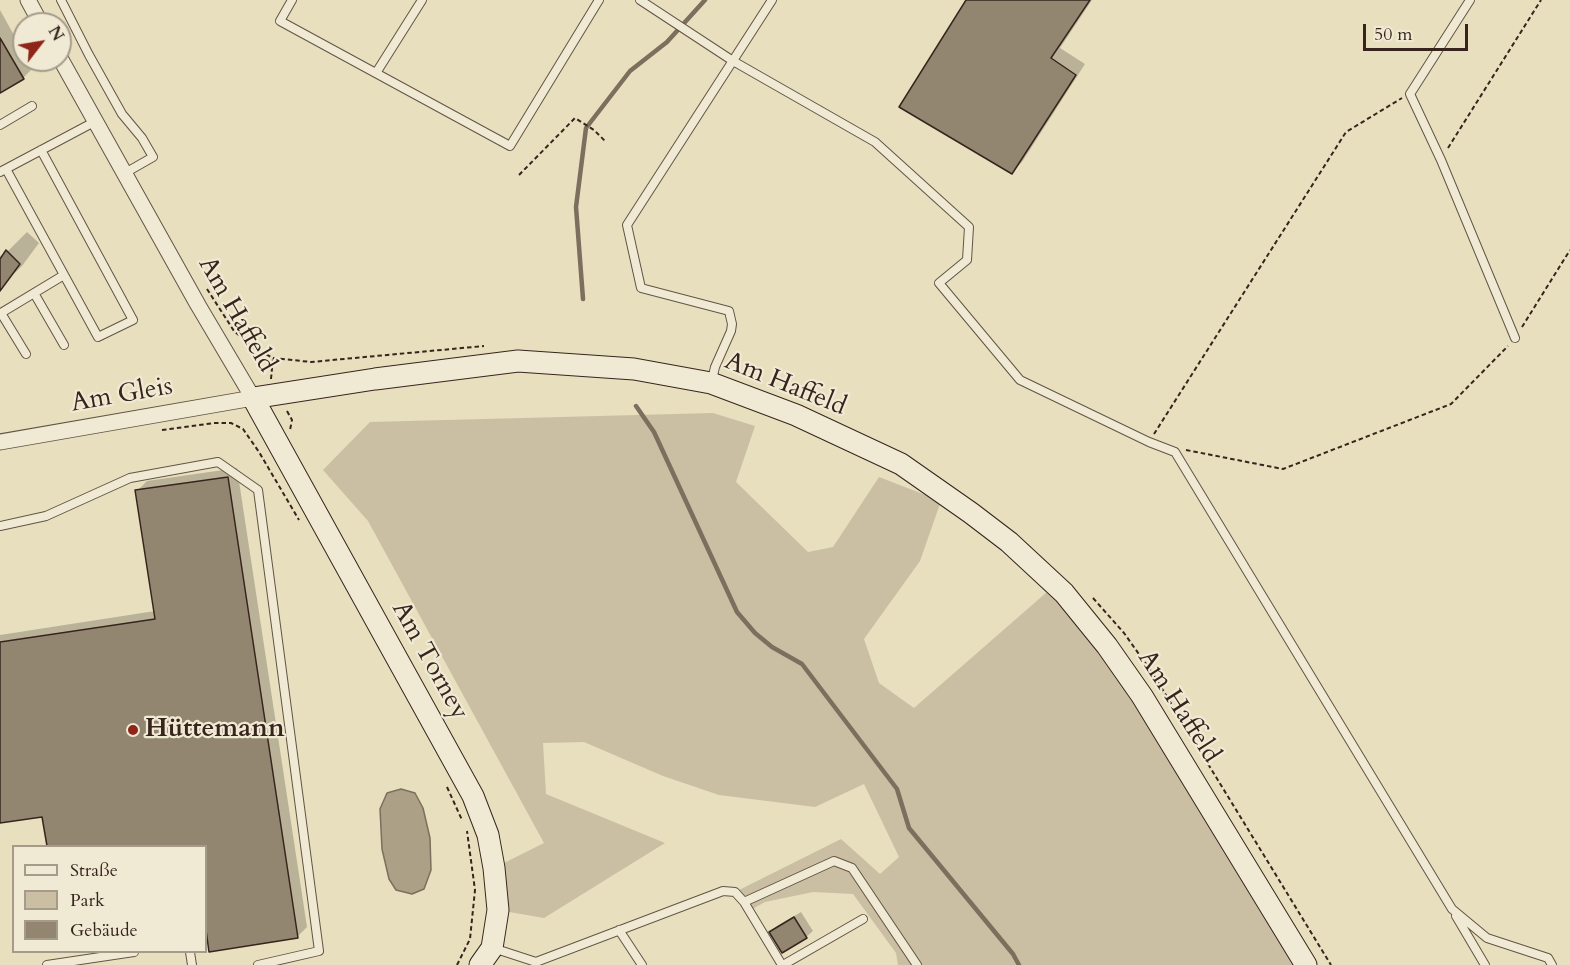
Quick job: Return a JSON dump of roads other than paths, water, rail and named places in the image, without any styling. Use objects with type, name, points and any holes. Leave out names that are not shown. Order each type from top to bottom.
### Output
[{"type":"street","name":"Am Haffeld","points":[[72,70],[125,174],[253,398],[375,379],[518,361],[634,369],[711,383],[796,415],[901,464],[971,513],[1009,542],[1064,593],[1107,646],[1142,696],[1306,965]]},
{"type":"street","name":"Am Gleis","points":[[0,442],[253,398]]},
{"type":"street","name":"Am Torney","points":[[253,398],[474,796],[488,834],[495,868],[498,910],[486,956]]},
{"type":"lane","points":[[61,0],[88,55],[122,114],[142,138],[153,157],[125,174]]},
{"type":"lane","points":[[292,0],[280,21],[510,146],[598,0]]},
{"type":"lane","points":[[376,73],[422,0]]},
{"type":"lane","points":[[640,0],[733,61],[875,142],[969,227],[967,260],[939,283],[1020,380],[1149,442],[1175,452],[1485,965]]},
{"type":"lane","points":[[711,383],[715,367],[731,331],[729,311],[641,288],[627,225],[772,0]]},
{"type":"lane","points":[[1470,0],[1410,94],[1441,160],[1515,338]]},
{"type":"lane","points":[[0,125],[32,106]]},
{"type":"lane","points":[[41,150],[133,320],[98,337],[3,170],[96,121]]},
{"type":"lane","points":[[26,354],[0,313],[64,275]]},
{"type":"lane","points":[[34,293],[64,345]]},
{"type":"lane","points":[[0,526],[46,516],[130,478],[218,462],[258,490],[319,951],[258,965]]},
{"type":"lane","points":[[744,902],[834,861],[852,868],[917,965]]},
{"type":"lane","points":[[486,956],[536,962],[723,891],[735,892],[744,902],[783,965],[863,919]]},
{"type":"lane","points":[[1452,909],[1487,938],[1548,958],[1552,965]]},
{"type":"lane","points":[[619,930],[642,965]]},
{"type":"lane","points":[[47,965],[122,953]]},
{"type":"waterway","points":[[583,299],[576,207],[586,128],[630,71],[667,42],[705,0]]},
{"type":"waterway","points":[[636,406],[654,432],[737,612],[755,633],[772,647],[802,664],[897,789],[909,828],[1013,954],[1019,965]]},
{"type":"place","name":"Hüttemann","points":[[133,730]]}]
